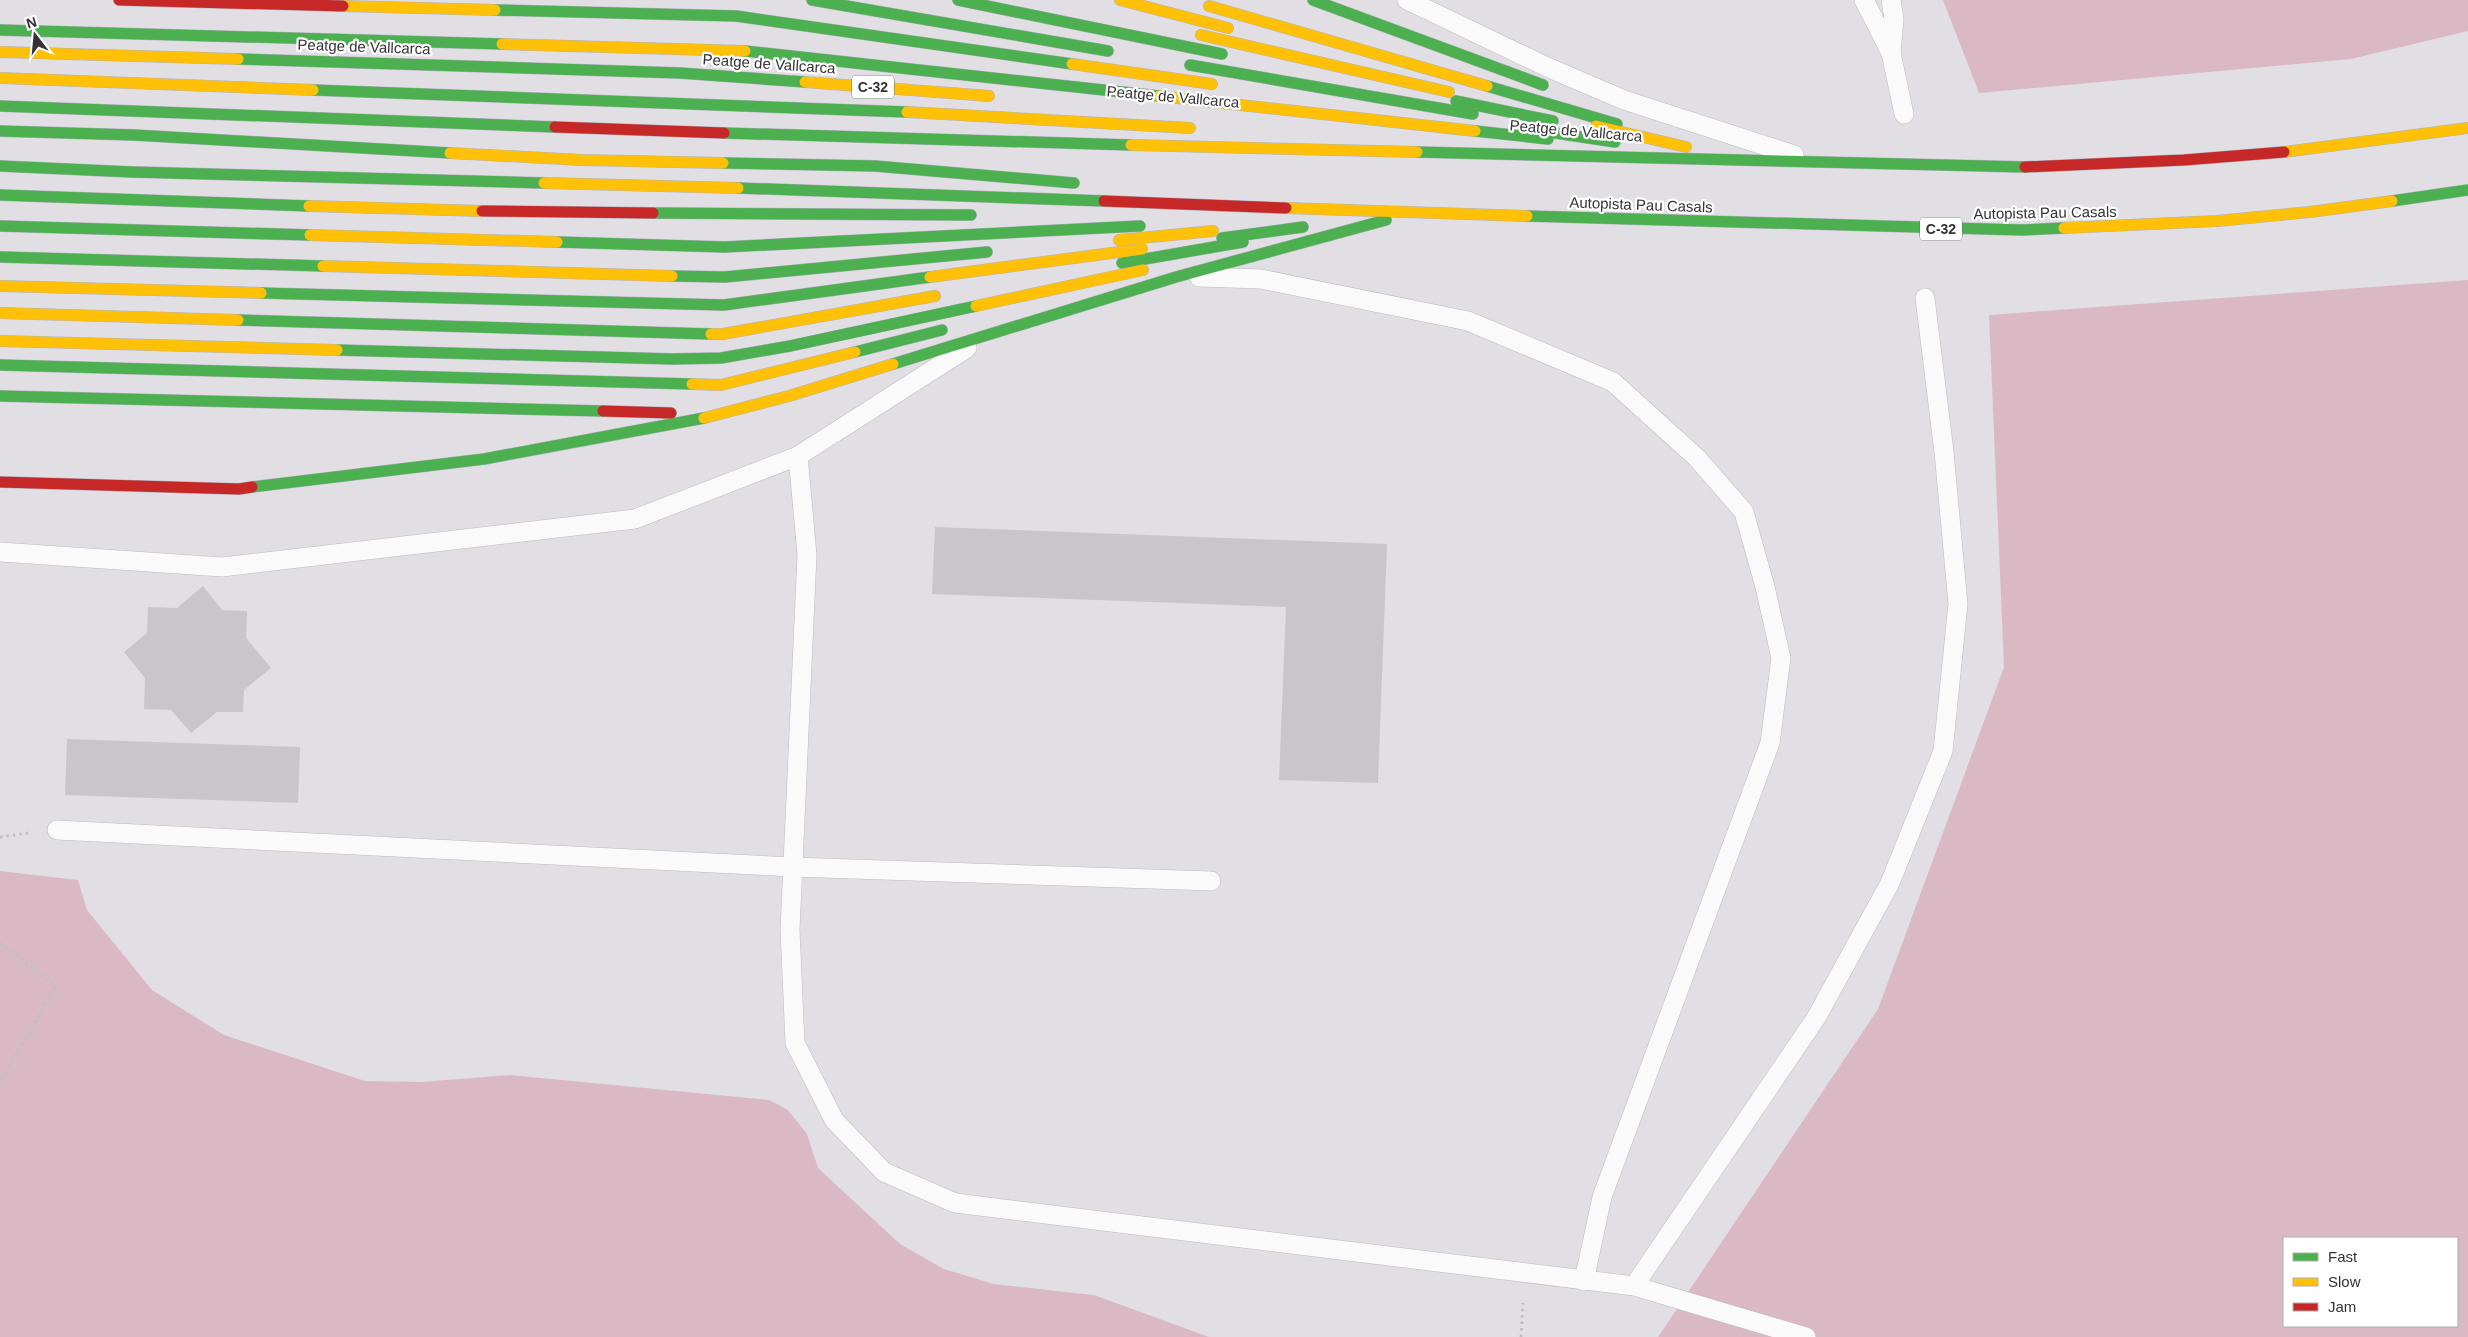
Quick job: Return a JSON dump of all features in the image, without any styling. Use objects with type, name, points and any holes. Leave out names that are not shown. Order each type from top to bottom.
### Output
[{"type":"highway","points":[[119,0],[736,16],[1223,86]]},
{"type":"highway","points":[[812,0],[1116,52]]},
{"type":"highway","points":[[958,0],[1229,55]]},
{"type":"highway","points":[[1120,0],[1235,30]]},
{"type":"highway","points":[[1313,0],[1556,90]]},
{"type":"highway","points":[[1196,3],[1743,160]]},
{"type":"highway","points":[[0,30],[735,50],[1743,160]]},
{"type":"highway","points":[[1185,31],[1743,160]]},
{"type":"highway","points":[[1274,39],[1743,160]]},
{"type":"highway","name":"Peatge de Vallcarca","points":[[0,52],[680,72],[997,97]]},
{"type":"highway","points":[[1174,62],[1743,160]]},
{"type":"highway","points":[[1288,67],[1743,160]]},
{"type":"highway","points":[[0,78],[582,101],[877,110],[1205,129]]},
{"type":"highway","points":[[1311,98],[1743,160]]},
{"type":"highway","points":[[1594,104],[1631,118]]},
{"type":"highway","points":[[0,106],[794,136],[2011,167],[2184,161],[2289,154],[2377,144],[2468,128]]},
{"type":"highway","name":"Peatge de Vallcarca","points":[[1255,119],[1743,160]]},
{"type":"highway","points":[[1659,129],[1743,160]]},
{"type":"highway","points":[[0,131],[134,135],[581,160],[875,166],[1084,184]]},
{"type":"highway","points":[[1385,139],[1743,160]]},
{"type":"highway","points":[[0,166],[132,172],[727,188],[1411,213]]},
{"type":"highway","name":"Autopista Pau Casals","points":[[1411,213],[2022,230],[2217,221],[2320,211],[2468,190]]},
{"type":"highway","points":[[1173,192],[1411,213]]},
{"type":"highway","points":[[0,195],[131,201],[588,213],[986,215]]},
{"type":"highway","points":[[1262,220],[1411,213]]},
{"type":"highway","points":[[1103,241],[1318,223],[1411,213]]},
{"type":"highway","points":[[1088,269],[1411,213]]},
{"type":"highway","points":[[0,482],[239,489],[484,459],[721,415],[1176,277],[1411,213]]},
{"type":"highway","points":[[1055,302],[1411,213]]},
{"type":"highway","points":[[0,341],[673,359],[721,358],[790,346],[1411,213]]},
{"type":"highway","name":"C-32","points":[[1124,214],[1411,213]]},
{"type":"highway","points":[[0,226],[725,247],[1222,222]]},
{"type":"highway","points":[[0,286],[724,305],[1318,223]]},
{"type":"highway","points":[[0,258],[725,277],[1003,250]]},
{"type":"highway","points":[[0,313],[723,334],[951,294]]},
{"type":"highway","points":[[0,365],[721,385],[949,328]]},
{"type":"highway","points":[[0,396],[721,415]]},
{"type":"lane","points":[[1406,0],[1547,67],[1624,100],[1819,163]]},
{"type":"lane","points":[[1864,0],[1891,53],[1904,114]]},
{"type":"lane","points":[[1891,0],[1894,19],[1891,53]]},
{"type":"lane","points":[[1176,277],[1261,279],[1468,321],[1614,382],[1697,458],[1744,512],[1765,587],[1781,658],[1770,743],[1602,1197],[1584,1280]]},
{"type":"lane","points":[[1634,1286],[1816,1018],[1890,883],[1943,751],[1958,604],[1944,452],[1925,298]]},
{"type":"lane","points":[[0,552],[222,567],[635,519],[798,456],[991,333]]},
{"type":"lane","points":[[798,456],[807,555],[790,930],[794,1043],[834,1120],[884,1172],[955,1203],[1634,1286],[1806,1337]]},
{"type":"lane","points":[[57,830],[793,867],[1211,881]]},
{"type":"path","points":[[0,943],[56,986],[0,1082]]},
{"type":"path","points":[[1521,1337],[1526,1273]]},
{"type":"shaded area","points":[[1943,0],[2468,0],[2468,31],[2351,59],[1979,93]]},
{"type":"shaded area","points":[[2468,280],[2468,1337],[1658,1337],[1878,1009],[2004,667],[1989,315]]},
{"type":"shaded area","points":[[0,871],[78,880],[87,910],[152,990],[224,1035],[365,1081],[421,1082],[510,1075],[769,1100],[788,1110],[807,1134],[818,1168],[900,1244],[944,1269],[994,1284],[1094,1295],[1209,1337],[0,1337]]},
{"type":"building","points":[[935,527],[1387,544],[1378,783],[1279,780],[1286,607],[932,594]]},
{"type":"building","points":[[203,586],[222,610],[247,611],[246,638],[271,668],[244,690],[243,712],[217,712],[191,733],[171,710],[144,709],[145,678],[124,652],[147,633],[148,607],[177,608]]},
{"type":"building","points":[[67,739],[300,747],[298,803],[65,795]]},
{"type":"traffic: fast","points":[[812,0],[1108,51]]},
{"type":"traffic: fast","points":[[958,0],[1222,54]]},
{"type":"traffic: fast","points":[[1313,0],[1543,85]]},
{"type":"traffic: fast","points":[[495,10],[736,16],[1072,64]]},
{"type":"traffic: fast","points":[[0,30],[502,44]]},
{"type":"traffic: fast","points":[[745,51],[1159,96]]},
{"type":"traffic: fast","points":[[238,59],[680,73],[805,82]]},
{"type":"traffic: fast","points":[[1190,65],[1473,114]]},
{"type":"traffic: fast","points":[[1487,86],[1617,124]]},
{"type":"traffic: fast","points":[[313,90],[907,112]]},
{"type":"traffic: fast","points":[[1456,101],[1553,121]]},
{"type":"traffic: fast","points":[[0,106],[555,127]]},
{"type":"traffic: fast","points":[[1529,129],[1615,142]]},
{"type":"traffic: fast","points":[[0,131],[134,135],[450,153]]},
{"type":"traffic: fast","points":[[1475,131],[1548,139]]},
{"type":"traffic: fast","points":[[724,133],[1131,145]]},
{"type":"traffic: fast","points":[[1417,152],[2025,167]]},
{"type":"traffic: fast","points":[[723,163],[875,166],[1074,183]]},
{"type":"traffic: fast","points":[[0,166],[132,172],[544,183]]},
{"type":"traffic: fast","points":[[738,188],[1104,201]]},
{"type":"traffic: fast","points":[[2392,201],[2468,190]]},
{"type":"traffic: fast","points":[[0,195],[309,206]]},
{"type":"traffic: fast","points":[[653,213],[971,215]]},
{"type":"traffic: fast","points":[[1527,216],[2022,230],[2064,228]]},
{"type":"traffic: fast","points":[[893,364],[1176,277],[1386,220]]},
{"type":"traffic: fast","points":[[0,226],[310,235]]},
{"type":"traffic: fast","points":[[557,242],[725,247],[1140,226]]},
{"type":"traffic: fast","points":[[1222,238],[1303,227]]},
{"type":"traffic: fast","points":[[1122,263],[1243,242]]},
{"type":"traffic: fast","points":[[672,276],[725,277],[987,252]]},
{"type":"traffic: fast","points":[[0,257],[323,266]]},
{"type":"traffic: fast","points":[[261,293],[724,305],[930,277]]},
{"type":"traffic: fast","points":[[337,350],[673,359],[721,358],[790,346],[976,306]]},
{"type":"traffic: fast","points":[[238,320],[711,334]]},
{"type":"traffic: fast","points":[[855,352],[942,330]]},
{"type":"traffic: fast","points":[[0,365],[692,384]]},
{"type":"traffic: fast","points":[[0,396],[603,411]]},
{"type":"traffic: fast","points":[[252,487],[484,459],[704,418]]},
{"type":"traffic: slow","points":[[1120,0],[1228,28]]},
{"type":"traffic: slow","points":[[343,6],[495,10]]},
{"type":"traffic: slow","points":[[1209,6],[1487,86]]},
{"type":"traffic: slow","points":[[1201,35],[1449,92]]},
{"type":"traffic: slow","points":[[502,44],[745,51]]},
{"type":"traffic: slow","points":[[0,52],[238,59]]},
{"type":"traffic: slow","points":[[1072,64],[1212,84]]},
{"type":"traffic: slow","points":[[0,78],[313,90]]},
{"type":"traffic: slow","points":[[805,82],[989,96]]},
{"type":"traffic: slow","points":[[1159,96],[1475,131]]},
{"type":"traffic: slow","points":[[907,112],[1190,128]]},
{"type":"traffic: slow","points":[[1596,126],[1686,147]]},
{"type":"traffic: slow","points":[[2284,152],[2468,128]]},
{"type":"traffic: slow","points":[[1131,145],[1417,152]]},
{"type":"traffic: slow","points":[[450,153],[581,160],[723,163]]},
{"type":"traffic: slow","points":[[544,183],[738,188]]},
{"type":"traffic: slow","points":[[2064,228],[2217,221],[2310,212],[2392,201]]},
{"type":"traffic: slow","points":[[309,206],[482,211]]},
{"type":"traffic: slow","points":[[1286,208],[1527,216]]},
{"type":"traffic: slow","points":[[1119,240],[1213,231]]},
{"type":"traffic: slow","points":[[310,235],[557,242]]},
{"type":"traffic: slow","points":[[930,277],[1142,249]]},
{"type":"traffic: slow","points":[[323,266],[672,276]]},
{"type":"traffic: slow","points":[[976,306],[1143,270]]},
{"type":"traffic: slow","points":[[0,286],[261,293]]},
{"type":"traffic: slow","points":[[711,334],[723,334],[935,296]]},
{"type":"traffic: slow","points":[[0,313],[238,320]]},
{"type":"traffic: slow","points":[[0,341],[337,350]]},
{"type":"traffic: slow","points":[[692,384],[721,385],[855,352]]},
{"type":"traffic: slow","points":[[704,418],[789,396],[893,364]]},
{"type":"traffic: jam","points":[[119,0],[343,6]]},
{"type":"traffic: jam","points":[[555,127],[724,133]]},
{"type":"traffic: jam","points":[[2025,167],[2184,160],[2284,152]]},
{"type":"traffic: jam","points":[[1104,201],[1286,208]]},
{"type":"traffic: jam","points":[[482,211],[653,213]]},
{"type":"traffic: jam","points":[[603,411],[671,413]]},
{"type":"traffic: jam","points":[[0,482],[239,489],[252,487]]}]
